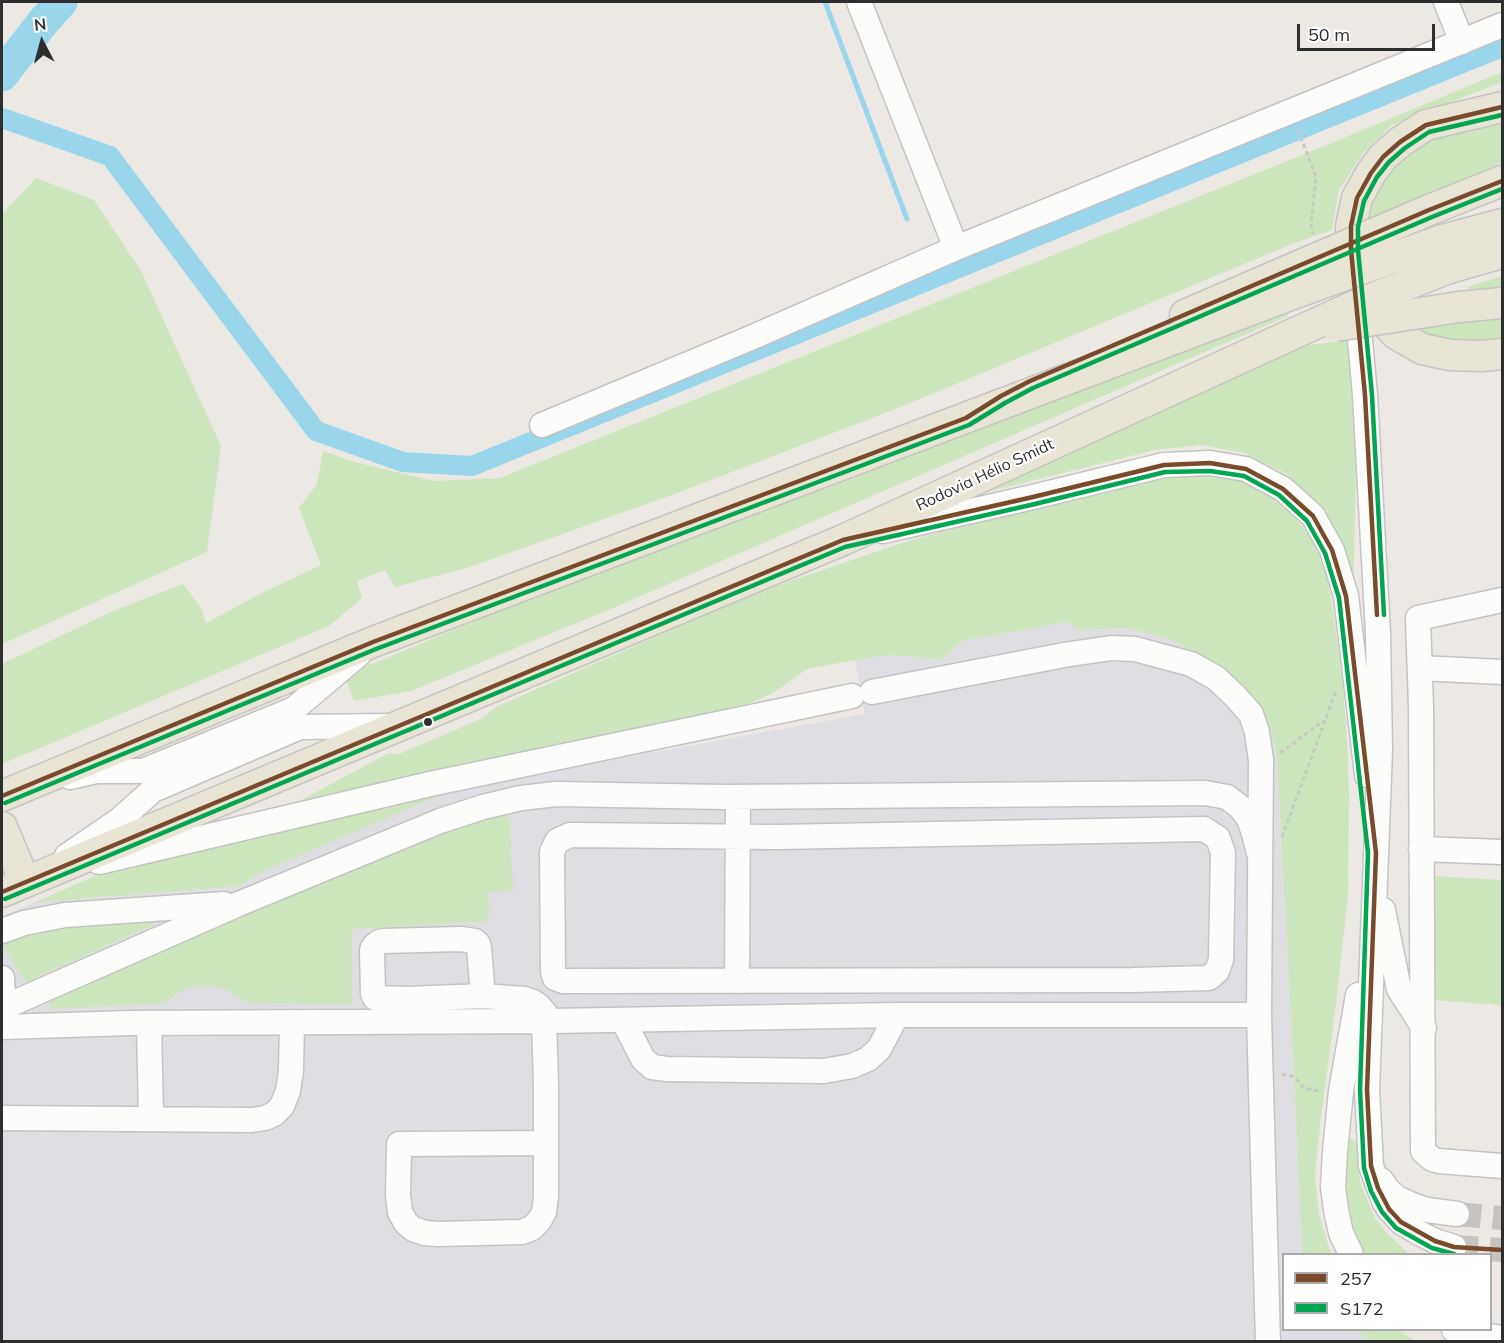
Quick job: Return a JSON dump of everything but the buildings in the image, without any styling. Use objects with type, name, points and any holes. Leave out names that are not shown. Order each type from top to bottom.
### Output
[{"type":"main road","points":[[1503,107],[1426,125],[1400,142],[1383,157],[1371,173],[1357,198],[1351,226],[1354,276],[1376,312],[1396,334],[1422,349],[1449,355],[1503,354]]},
{"type":"main road","points":[[1277,287],[1429,210],[1503,181]]},
{"type":"main road","name":"Rodovia Hélio Smidt","points":[[22,883],[843,540],[1368,300],[1444,255],[1503,224]]},
{"type":"main road","name":"Rodovia Hélio Smidt","points":[[14,791],[373,642],[966,418],[1277,287],[1444,255],[1503,253]]},
{"type":"main road","points":[[1295,333],[1459,307],[1503,303]]},
{"type":"main road","points":[[2,827],[22,883]]},
{"type":"street","points":[[859,2],[956,248]]},
{"type":"street","points":[[1446,2],[1462,42]]},
{"type":"street","points":[[542,424],[773,329],[956,248],[1503,25]]},
{"type":"street","points":[[1426,125],[1503,98]]},
{"type":"street","points":[[1354,276],[1365,395],[1378,633],[1380,750],[1367,1090],[1371,1166],[1384,1201],[1401,1222],[1419,1233],[1454,1247]]},
{"type":"street","points":[[843,540],[1164,465],[1210,463],[1246,469],[1283,489],[1313,516],[1332,550],[1346,596],[1375,863],[1399,989],[1424,1028]]},
{"type":"street","points":[[1503,600],[1418,618],[1421,707],[1423,1151],[1432,1159],[1439,1161],[1503,1166]]},
{"type":"street","points":[[22,883],[430,784],[862,694],[1064,655],[1111,648],[1135,649],[1191,664],[1216,678],[1251,714],[1257,732],[1261,764],[1259,1015],[1268,1341]]},
{"type":"street","points":[[1420,668],[1503,672]]},
{"type":"street","points":[[1227,797],[1239,789],[1261,764]]},
{"type":"street","points":[[2,978],[2,1007],[241,903],[440,821],[483,807],[522,798],[556,794],[731,797],[1204,793],[1227,797],[1240,807],[1248,817],[1260,857]]},
{"type":"street","points":[[731,797],[731,981]]},
{"type":"street","points":[[1204,829],[1218,838],[1223,853],[1221,960],[1217,971],[1209,978],[731,981],[562,981],[555,978],[553,972],[552,852],[557,841],[570,835],[731,836],[1204,829]]},
{"type":"street","points":[[1421,849],[1503,852]]},
{"type":"street","points":[[1351,1253],[1341,1233],[1336,1210],[1333,1187],[1335,1152],[1341,1091],[1374,897]]},
{"type":"street","points":[[2,931],[24,922],[65,915],[241,903]]},
{"type":"street","points":[[382,1010],[373,994],[372,950],[379,942],[461,939],[475,941],[479,948],[483,996]]},
{"type":"street","points":[[2,1028],[149,1023],[292,1022],[483,996],[525,999],[539,1006],[548,1021],[546,1197],[544,1212],[539,1221],[532,1228],[522,1232],[438,1234],[413,1229],[406,1223],[400,1212],[399,1144],[546,1143]]},
{"type":"street","points":[[382,1010],[548,1021],[897,1016],[1259,1015]]},
{"type":"street","points":[[623,1020],[643,1059],[652,1067],[824,1071],[868,1059],[879,1049],[897,1016]]},
{"type":"street","points":[[2,1118],[252,1120],[265,1118],[274,1114],[282,1106],[288,1091],[291,1071],[292,1022]]},
{"type":"street","points":[[149,1023],[151,1119]]},
{"type":"street","points":[[1371,1166],[1387,1189],[1397,1198],[1427,1210],[1456,1214]]},
{"type":"street","points":[[1465,1331],[1503,1338]]},
{"type":"path","points":[[1298,130],[1305,150]]},
{"type":"path","points":[[1282,837],[1336,689]]},
{"type":"path","points":[[1261,764],[1324,720]]},
{"type":"path","points":[[1294,1077],[1303,1087],[1313,1090],[1341,1091]]},
{"type":"shaded area","points":[[1066,622],[1082,631],[1127,628],[1168,638],[1204,657],[1235,680],[1268,722],[1277,757],[1302,1253],[1282,1253],[1282,1331],[1358,1331],[1368,1341],[2,1342],[2,917],[134,859],[501,780],[865,714],[855,660],[889,655],[942,659],[962,641]]},
{"type":"green space","points":[[1502,72],[1502,82],[1392,125],[1364,152],[1339,190],[1332,230],[1292,244],[903,406],[680,492],[470,567],[395,587],[385,570],[357,581],[362,598],[329,626],[2,764],[2,664],[115,610],[183,584],[200,606],[206,623],[321,565],[299,508],[317,484],[323,451],[358,463],[434,481],[500,478],[1317,149]]},
{"type":"green space","points":[[1502,114],[1502,163],[1370,219],[1364,210],[1373,181],[1420,137]]},
{"type":"green space","points":[[36,178],[94,200],[141,271],[221,446],[207,552],[2,644],[2,214]]},
{"type":"green space","points":[[1502,276],[1502,292],[1480,294],[1467,287]]},
{"type":"green space","points":[[1285,307],[1288,316],[606,611],[411,691],[354,701],[344,674],[380,661],[627,556]]},
{"type":"green space","points":[[1502,309],[1502,340],[1484,343],[1444,340],[1424,336],[1411,326]]},
{"type":"green space","points":[[1352,340],[1358,387],[1353,599],[1331,524],[1312,497],[1285,473],[1245,453],[1201,445],[1155,450],[983,493],[979,485],[1300,346]]},
{"type":"green space","points":[[1192,473],[1231,475],[1261,489],[1286,506],[1313,540],[1328,577],[1342,674],[1349,792],[1348,896],[1315,1174],[1319,1215],[1331,1253],[1302,1253],[1277,757],[1273,740],[1267,722],[1235,680],[1204,657],[1168,638],[1127,628],[1082,631],[1066,622],[962,641],[942,659],[889,655],[855,660],[807,669],[773,693],[738,708],[301,800],[389,753],[399,754],[483,718],[496,707],[737,601],[908,541],[1147,478]]},
{"type":"green space","points":[[464,788],[426,801],[268,869],[239,886],[36,902],[134,859]]},
{"type":"green space","points":[[492,812],[504,812],[510,821],[513,890],[488,892],[489,921],[352,929],[352,1004],[248,1003],[225,989],[202,985],[182,990],[165,1003],[51,1009],[48,999],[51,991]]},
{"type":"green space","points":[[1430,876],[1502,880],[1502,1005],[1433,1000]]},
{"type":"green space","points":[[155,918],[153,925],[26,982],[3,946],[33,930],[79,923]]},
{"type":"green space","points":[[1351,1138],[1355,1141],[1360,1183],[1375,1218],[1408,1253],[1364,1253],[1360,1246],[1352,1229],[1343,1185],[1347,1142]]},
{"type":"green space","points":[[1358,1331],[1400,1331],[1416,1341],[1368,1341]]},
{"type":"waterway","points":[[2,75],[61,2]]},
{"type":"waterway","points":[[825,2],[907,219]]},
{"type":"waterway","points":[[2,118],[110,156],[316,431],[403,462],[472,466],[1502,47]]},
{"type":"tunnel","points":[[1457,1214],[1502,1218]]},
{"type":"tunnel","points":[[1454,1247],[1502,1250]]},
{"type":"transit line","name":"257","points":[[1377,615],[1365,395],[1351,250],[1351,226],[1357,198],[1383,157],[1400,142],[1426,125],[1502,107]]},
{"type":"transit line","name":"S172","points":[[1384,615],[1372,395],[1358,250],[1358,227],[1364,201],[1377,177],[1389,162],[1429,132],[1502,115]]},
{"type":"transit line","name":"257","points":[[2,796],[373,642],[966,418],[1030,381],[1502,181]]},
{"type":"transit line","name":"S172","points":[[5,803],[376,649],[969,425],[1033,388],[1502,189]]},
{"type":"transit line","name":"257","points":[[2,892],[843,540],[1164,465],[1210,463],[1246,469],[1283,489],[1313,516],[1332,550],[1346,596],[1376,853],[1367,1090],[1371,1166],[1378,1188],[1389,1209],[1401,1222],[1435,1241],[1454,1247],[1502,1250]]},
{"type":"transit line","name":"S172","points":[[5,899],[845,547],[1165,472],[1210,471],[1244,476],[1279,495],[1307,521],[1325,553],[1339,598],[1368,853],[1360,1090],[1364,1168],[1371,1191],[1382,1212],[1396,1228],[1432,1248],[1450,1253]]}]
